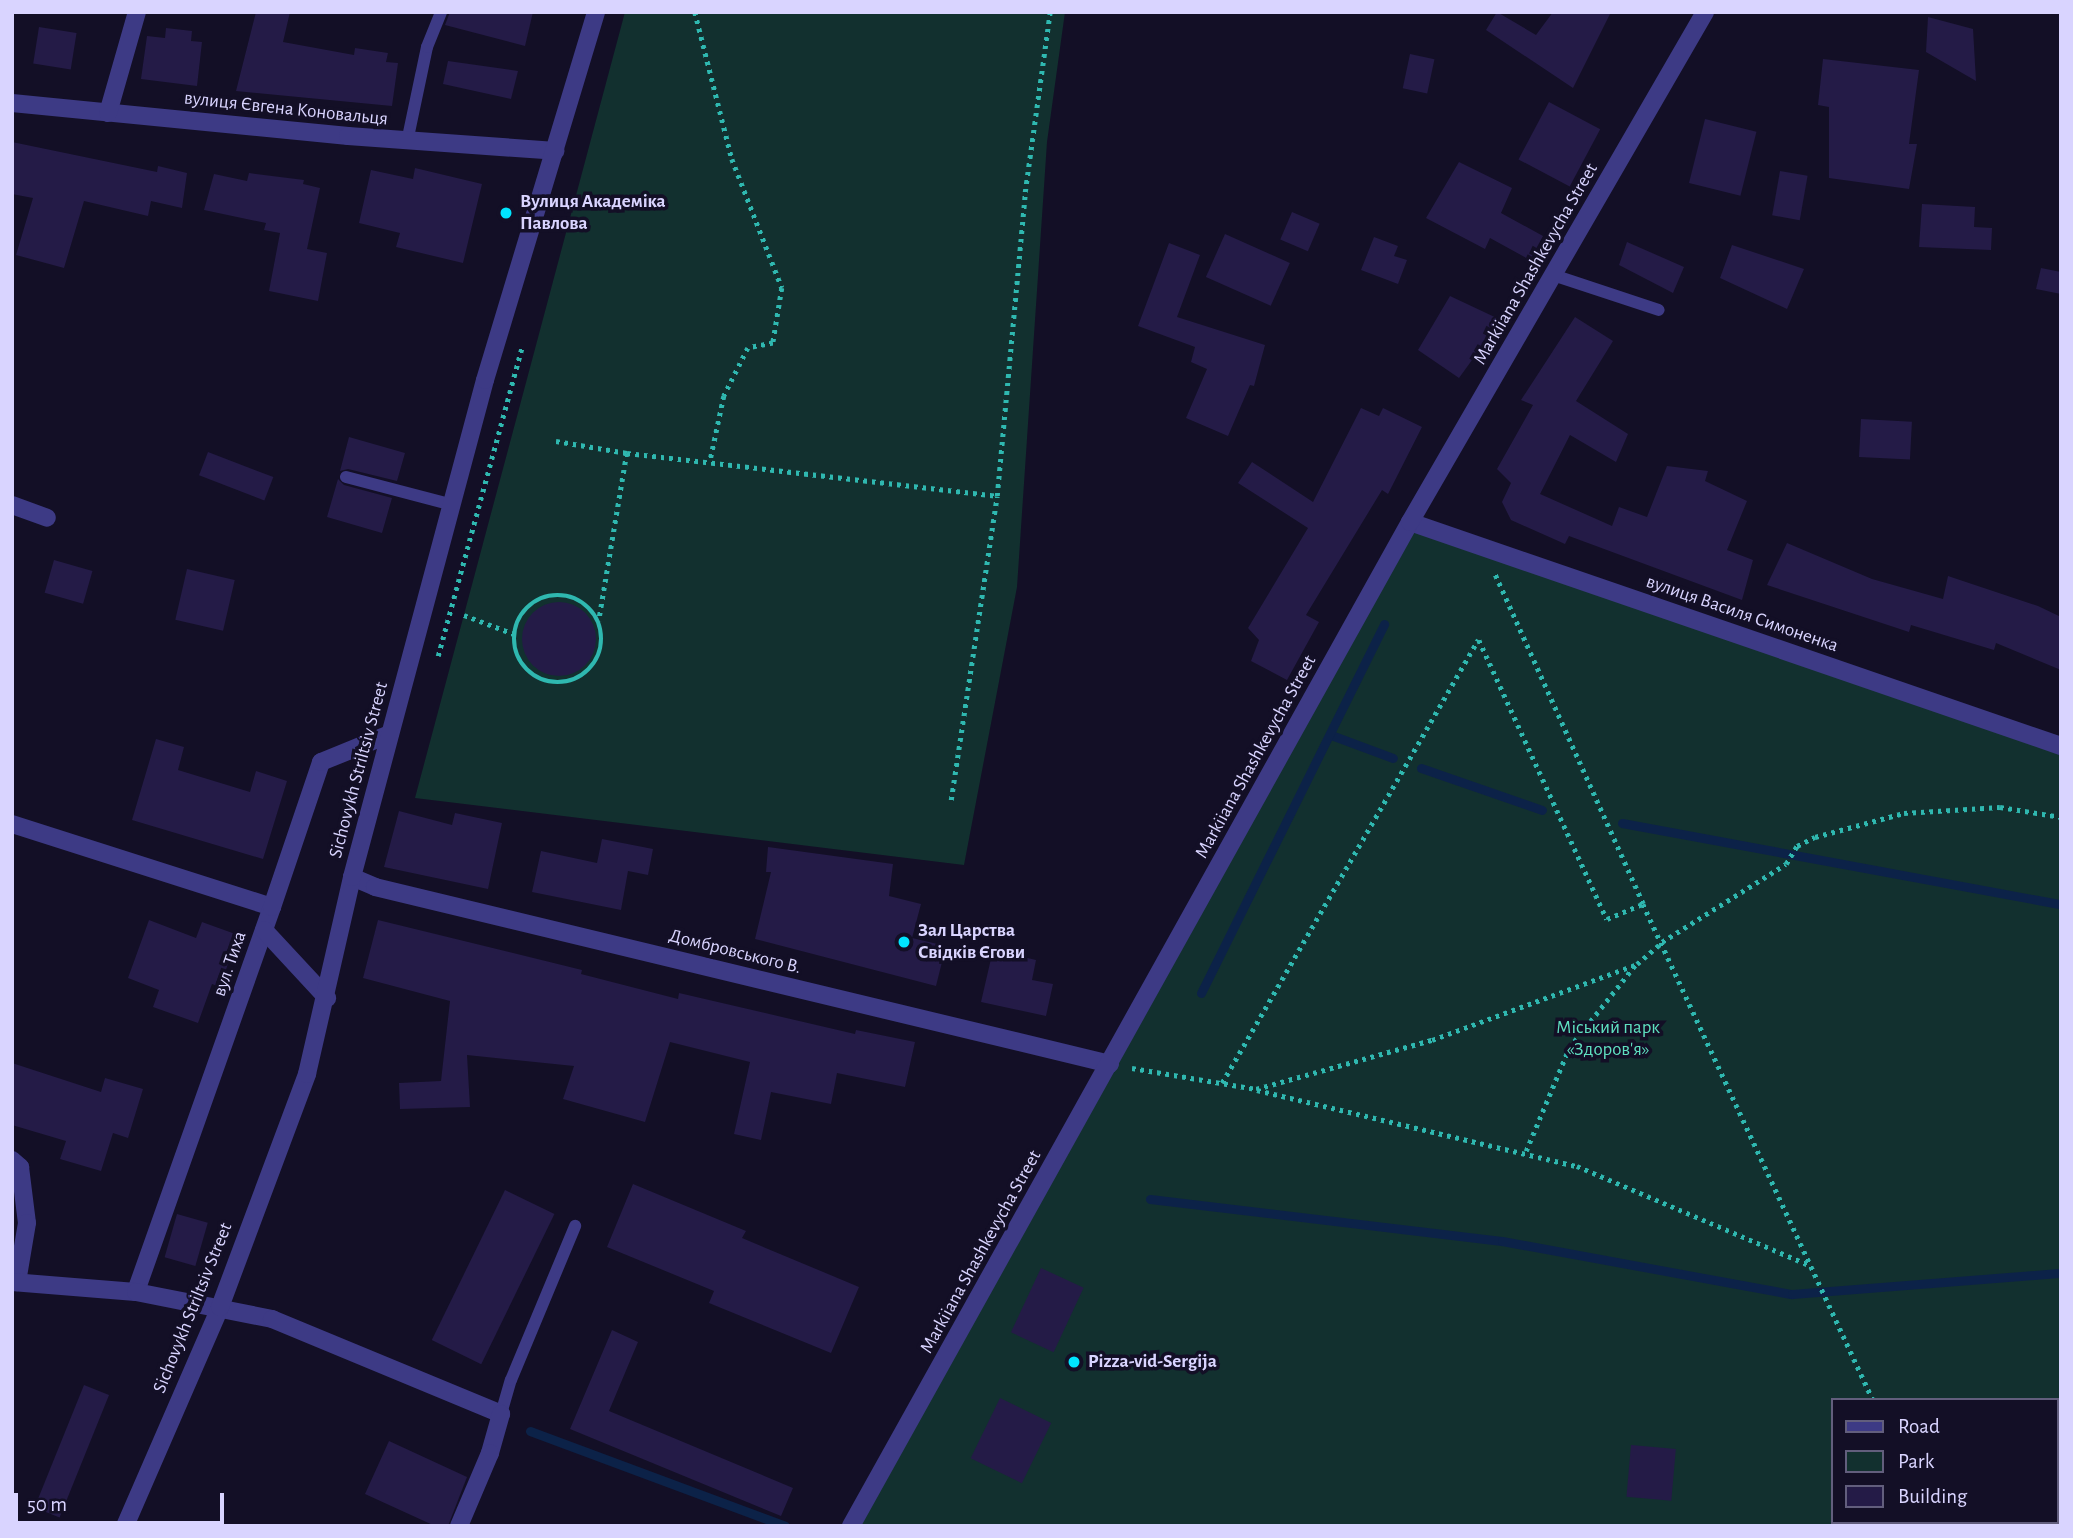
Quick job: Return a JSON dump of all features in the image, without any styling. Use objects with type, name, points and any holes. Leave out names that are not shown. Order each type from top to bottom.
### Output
[{"type":"street","points":[[108,113],[137,12]]},
{"type":"street","name":"Sichovykh Striltsiv Street","points":[[125,1526],[220,1307],[307,1074],[327,998],[352,877],[485,380],[596,12]]},
{"type":"street","name":"Markiiana Shashkevycha Street","points":[[851,1526],[1410,522],[1556,276],[1705,12]]},
{"type":"street","name":"вулиця Євгена Коновальця","points":[[12,103],[407,142],[555,151]]},
{"type":"street","points":[[12,505],[47,518]]},
{"type":"street","name":"вулиця Василя Симоненка","points":[[1410,522],[2061,746]]},
{"type":"street","name":"вул. Тиха","points":[[136,1292],[321,762],[390,734]]},
{"type":"street","points":[[12,824],[272,907]]},
{"type":"street","name":"Домбровського В.","points":[[352,877],[375,887],[1110,1064]]},
{"type":"street","points":[[264,930],[327,998]]},
{"type":"street","points":[[12,1160],[20,1167],[27,1223],[15,1282],[136,1292],[272,1319],[501,1414],[490,1453],[459,1526]]},
{"type":"lane","points":[[407,142],[426,47],[441,12]]},
{"type":"lane","points":[[1556,276],[1659,310]]},
{"type":"lane","points":[[346,477],[453,505]]},
{"type":"lane","points":[[501,1414],[511,1380],[575,1226]]},
{"type":"path","points":[[695,12],[732,159],[782,288],[773,343],[748,348],[724,396],[710,462]]},
{"type":"path","points":[[951,800],[997,496],[1025,192],[1050,12]]},
{"type":"path","points":[[436,661],[523,343]]},
{"type":"path","points":[[556,441],[626,453],[997,496]]},
{"type":"path","points":[[599,622],[579,600],[551,595],[526,608],[514,634],[521,662],[530,673],[543,680],[565,682],[585,674],[595,663],[601,650],[599,622],[626,453]]},
{"type":"path","points":[[1482,547],[1871,1398]]},
{"type":"path","points":[[464,615],[514,634]]},
{"type":"path","points":[[1222,1083],[1479,640],[1607,919],[1643,904]]},
{"type":"path","points":[[1527,1151],[1569,1048],[1637,964],[1662,942],[1786,864],[1797,846],[1815,836],[1904,813],[2000,807],[2061,817]]},
{"type":"path","points":[[1256,1089],[1432,1040],[1637,964]]},
{"type":"path","points":[[1110,1064],[1256,1089],[1456,1139],[1527,1151],[1577,1166],[1809,1265]]},
{"type":"green space","points":[[625,12],[1065,12],[1047,142],[1017,587],[964,865],[415,798]]},
{"type":"green space","name":"Міський парк «Здоров'я»","points":[[1410,522],[2061,740],[2061,1526],[851,1526]]},
{"type":"building","points":[[256,12],[290,12],[283,42],[354,55],[355,48],[388,53],[386,62],[398,63],[392,106],[236,91]]},
{"type":"building","points":[[450,12],[533,12],[525,46],[445,25]]},
{"type":"building","points":[[1497,12],[1536,35],[1553,12],[1611,12],[1573,88],[1486,30]]},
{"type":"building","points":[[1928,17],[1973,29],[1976,81],[1926,52]]},
{"type":"building","points":[[39,27],[77,33],[71,69],[33,64]]},
{"type":"building","points":[[166,28],[192,31],[191,41],[202,42],[197,86],[141,79],[147,36],[165,38]]},
{"type":"building","points":[[1410,54],[1434,59],[1427,93],[1403,88]]},
{"type":"building","points":[[1823,59],[1919,70],[1909,144],[1917,144],[1909,189],[1829,178],[1829,107],[1818,105]]},
{"type":"building","points":[[448,61],[518,71],[511,99],[443,84]]},
{"type":"building","points":[[1549,102],[1600,129],[1570,187],[1518,159]]},
{"type":"building","points":[[1705,119],[1756,132],[1740,196],[1689,183]]},
{"type":"building","points":[[12,142],[157,172],[158,166],[187,173],[182,208],[151,201],[148,216],[84,201],[64,268],[16,255],[33,198],[12,194]]},
{"type":"building","points":[[1459,162],[1512,188],[1501,213],[1543,236],[1530,260],[1490,238],[1485,249],[1426,218]]},
{"type":"building","points":[[415,168],[482,184],[463,263],[396,247],[400,233],[359,223],[371,170],[413,179]]},
{"type":"building","points":[[1780,171],[1808,176],[1800,220],[1772,215]]},
{"type":"building","points":[[249,173],[304,180],[303,184],[320,188],[307,249],[327,253],[318,301],[269,291],[280,233],[264,230],[266,223],[204,210],[214,174],[247,181]]},
{"type":"building","points":[[1922,204],[1975,207],[1974,227],[1992,228],[1991,250],[1919,247]]},
{"type":"building","points":[[1292,212],[1320,224],[1308,251],[1280,240]]},
{"type":"building","points":[[1225,234],[1290,263],[1271,306],[1206,277]]},
{"type":"building","points":[[1374,237],[1398,246],[1394,256],[1407,260],[1398,284],[1361,270]]},
{"type":"building","points":[[1627,242],[1684,267],[1673,293],[1619,265]]},
{"type":"building","points":[[1169,243],[1200,255],[1177,317],[1265,345],[1254,386],[1250,385],[1228,436],[1186,418],[1207,369],[1191,362],[1195,347],[1138,326]]},
{"type":"building","points":[[1732,245],[1804,269],[1787,309],[1720,278]]},
{"type":"building","points":[[2041,268],[2061,272],[2061,294],[2036,289]]},
{"type":"building","points":[[1450,296],[1501,320],[1459,378],[1418,350]]},
{"type":"building","points":[[1575,317],[1613,341],[1576,401],[1628,434],[1616,462],[1570,435],[1540,494],[1612,526],[1619,507],[1647,517],[1667,466],[1708,471],[1705,481],[1747,501],[1727,550],[1753,560],[1742,600],[1569,536],[1565,544],[1511,520],[1502,502],[1511,483],[1497,469],[1533,405],[1521,400]]},
{"type":"building","points":[[1361,408],[1379,416],[1383,408],[1422,427],[1388,494],[1382,490],[1306,615],[1319,622],[1287,680],[1251,661],[1259,640],[1248,628],[1308,528],[1238,483],[1252,462],[1313,502]]},
{"type":"building","points":[[1861,419],[1912,422],[1910,460],[1859,457]]},
{"type":"building","points":[[349,437],[405,453],[397,481],[348,469],[340,471]]},
{"type":"building","points":[[208,452],[273,477],[264,500],[199,475]]},
{"type":"building","points":[[338,479],[344,485],[392,498],[382,533],[327,517]]},
{"type":"building","points":[[1787,543],[1872,579],[1943,599],[1948,576],[2038,606],[2061,617],[2061,670],[1996,643],[1994,650],[1911,625],[1909,632],[1767,585]]},
{"type":"building","points":[[54,560],[92,571],[83,604],[45,593]]},
{"type":"building","points":[[187,569],[235,580],[223,631],[175,620]]},
{"type":"building","points":[[559,602],[573,605],[585,613],[593,625],[596,639],[593,653],[585,665],[573,673],[559,676],[545,673],[533,665],[525,653],[522,639],[525,625],[533,613],[545,605]]},
{"type":"building","points":[[156,739],[184,747],[178,770],[250,792],[256,771],[287,781],[263,859],[132,820]]},
{"type":"building","points":[[399,811],[452,825],[455,813],[502,823],[488,889],[384,867]]},
{"type":"building","points":[[602,839],[653,849],[648,875],[628,871],[621,910],[532,892],[541,851],[597,863]]},
{"type":"building","points":[[768,847],[893,864],[889,896],[921,904],[912,938],[946,946],[936,986],[755,939],[771,872],[766,872]]},
{"type":"building","points":[[149,920],[196,938],[202,922],[238,935],[220,987],[212,984],[198,1023],[153,1007],[159,990],[128,978]]},
{"type":"building","points":[[378,920],[582,970],[581,974],[678,999],[679,993],[855,1034],[856,1030],[915,1042],[905,1087],[837,1073],[831,1104],[771,1092],[761,1140],[734,1134],[750,1062],[670,1042],[645,1122],[563,1099],[574,1066],[467,1055],[470,1107],[400,1109],[399,1083],[441,1081],[450,1001],[363,978]]},
{"type":"building","points":[[993,950],[1036,960],[1032,980],[1053,984],[1046,1016],[981,1002]]},
{"type":"building","points":[[12,1063],[101,1092],[105,1078],[143,1089],[128,1138],[113,1133],[101,1171],[60,1159],[66,1141],[12,1125]]},
{"type":"building","points":[[633,1184],[746,1231],[742,1238],[859,1287],[831,1353],[709,1303],[714,1291],[607,1247]]},
{"type":"building","points":[[505,1190],[554,1214],[481,1364],[432,1340]]},
{"type":"building","points":[[177,1214],[208,1223],[195,1266],[165,1257]]},
{"type":"building","points":[[1041,1268],[1084,1288],[1054,1352],[1011,1332]]},
{"type":"building","points":[[612,1330],[638,1342],[609,1411],[793,1488],[781,1516],[570,1429]]},
{"type":"building","points":[[84,1385],[109,1395],[60,1518],[35,1507]]},
{"type":"building","points":[[1000,1398],[1051,1423],[1022,1483],[971,1458]]},
{"type":"building","points":[[389,1441],[467,1477],[448,1526],[435,1526],[365,1494]]},
{"type":"building","points":[[1631,1445],[1676,1449],[1671,1501],[1626,1497]]},
{"type":"waterway","points":[[1201,993],[1384,624]]},
{"type":"waterway","points":[[1331,735],[1393,758]]},
{"type":"waterway","points":[[1421,768],[1542,810]]},
{"type":"waterway","points":[[1622,823],[2061,904]]},
{"type":"waterway","points":[[1150,1199],[1502,1241],[1792,1294],[2061,1273]]},
{"type":"waterway","points":[[530,1431],[785,1526]]},
{"type":"place","name":"Вулиця Академіка Павлова","points":[[506,213]]},
{"type":"place","name":"Зал Царства Свідків Єгови","points":[[904,942]]},
{"type":"place","name":"Pizza-vid-Sergija","points":[[1074,1362]]}]
